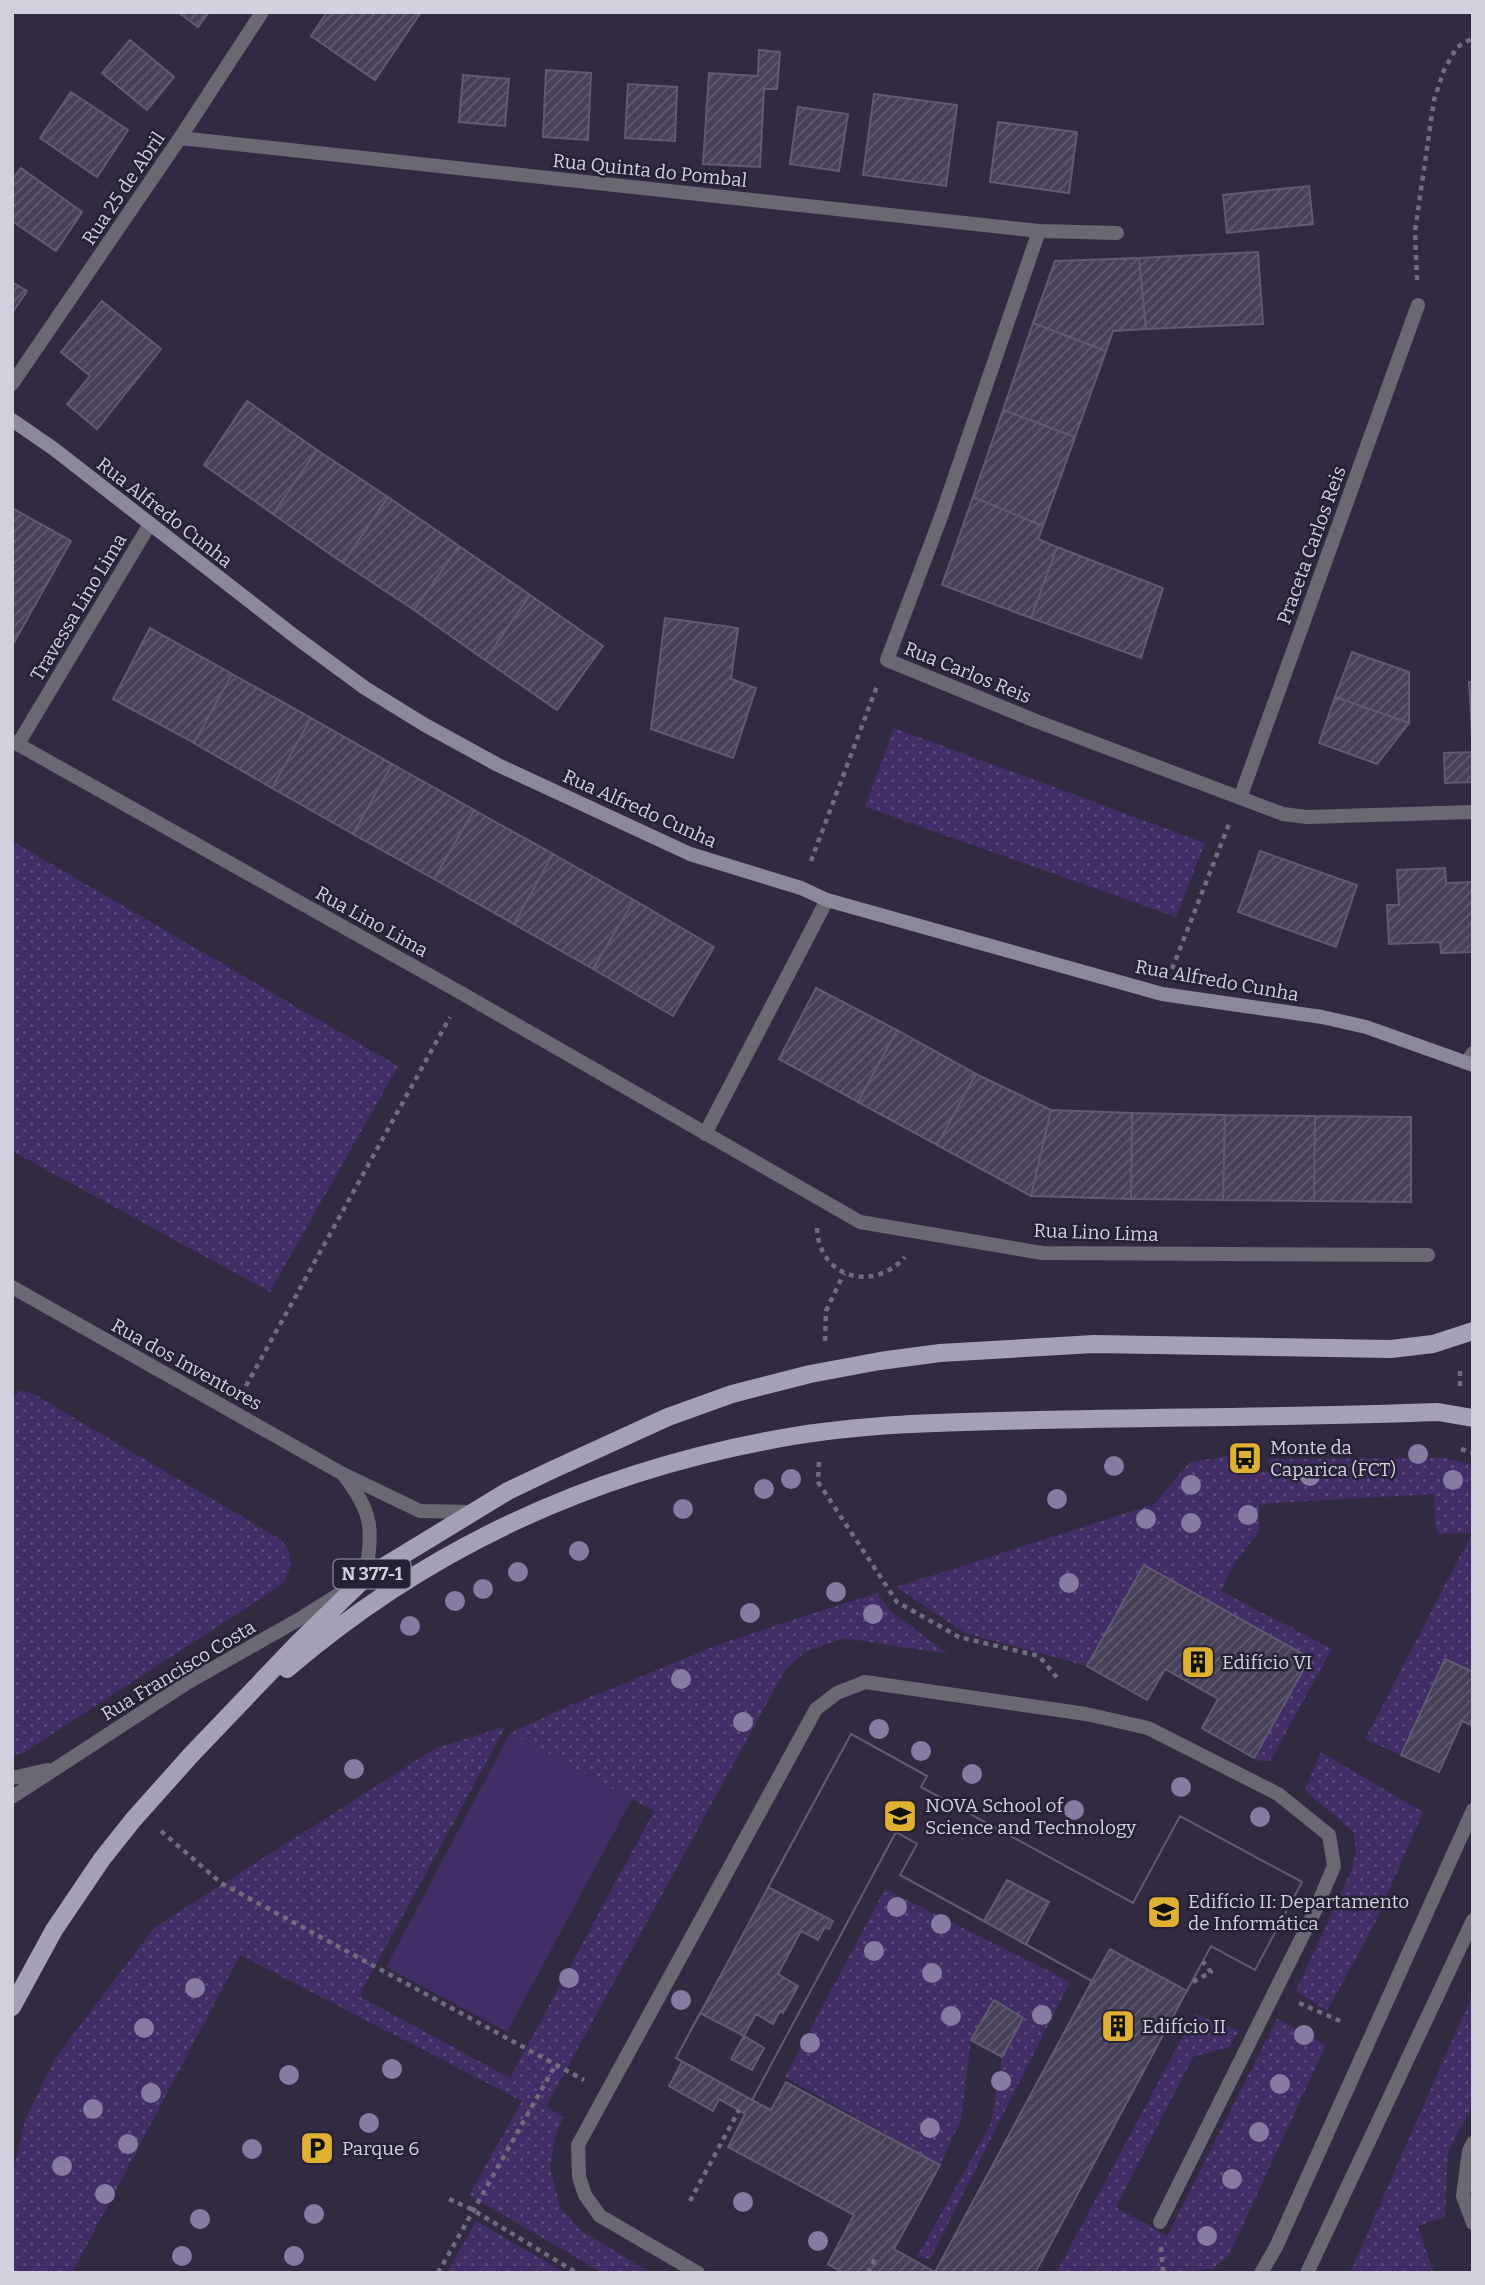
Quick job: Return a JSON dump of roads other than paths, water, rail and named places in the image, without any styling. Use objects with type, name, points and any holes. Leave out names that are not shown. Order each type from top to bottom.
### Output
[{"type":"main road","name":"N 377-1","points":[[13,2005],[76,1896],[133,1820],[191,1755],[365,1578],[508,1491],[596,1450],[668,1417],[732,1394],[810,1374],[928,1355],[1094,1344],[1391,1349],[1433,1345],[1466,1334]]},
{"type":"main road","name":"N 377-1","points":[[191,1755],[298,1660],[383,1595],[452,1553],[548,1504],[654,1467],[727,1448],[786,1437],[868,1427],[1071,1418],[1438,1412],[1466,1417]]},
{"type":"street","name":"Rua 25 de Abril","points":[[12,384],[180,138],[262,12]]},
{"type":"street","name":"Rua Quinta do Pombal","points":[[180,138],[1039,231],[1117,233]]},
{"type":"street","name":"Rua Carlos Reis","points":[[1039,231],[942,514],[887,660],[1036,721],[1283,814],[1307,817],[1473,812]]},
{"type":"street","name":"Praceta Carlos Reis","points":[[1240,797],[1418,305]]},
{"type":"street","name":"Rua Alfredo Cunha","points":[[12,420],[54,449],[365,688],[498,765],[690,854],[801,888],[827,900],[1162,994],[1322,1017],[1366,1027],[1471,1060]]},
{"type":"street","name":"Travessa Lino Lima","points":[[15,743],[150,524]]},
{"type":"street","name":"Rua Lino Lima","points":[[15,743],[860,1222],[1042,1253],[1428,1255]]},
{"type":"street","points":[[705,1134],[827,900]]},
{"type":"street","name":"Rua dos Inventores","points":[[12,1287],[343,1474],[420,1511],[473,1512]]},
{"type":"street","name":"Rua dos Inventores","points":[[343,1474],[360,1497],[369,1521],[370,1549],[365,1578]]},
{"type":"street","name":"Rua Francisco Costa","points":[[12,1797],[187,1684],[365,1578]]},
{"type":"street","points":[[698,2273],[600,2217],[585,2195],[579,2177],[578,2145],[816,1709],[837,1693],[865,1682],[1086,1714],[1148,1728],[1278,1794],[1329,1835],[1334,1866],[1275,1993],[1160,2222]]},
{"type":"street","points":[[12,1778],[59,1767]]},
{"type":"street","points":[[1261,2273],[1276,2247],[1473,1810]]},
{"type":"street","points":[[1307,2273],[1473,1920]]},
{"type":"street","points":[[1473,2143],[1469,2151],[1464,2196],[1473,2222]]},
{"type":"place","name":"Monte da Caparica (FCT)","points":[[1245,1458]]},
{"type":"place","name":"Edifício VI","points":[[1198,1662]]},
{"type":"place","name":"NOVA School of Science and Technology","points":[[900,1816]]},
{"type":"place","name":"Edifício II: Departamento de Informática","points":[[1164,1912]]},
{"type":"place","name":"Edifício II","points":[[1118,2026]]},
{"type":"place","name":"Parque 6","points":[[317,2148]]}]
